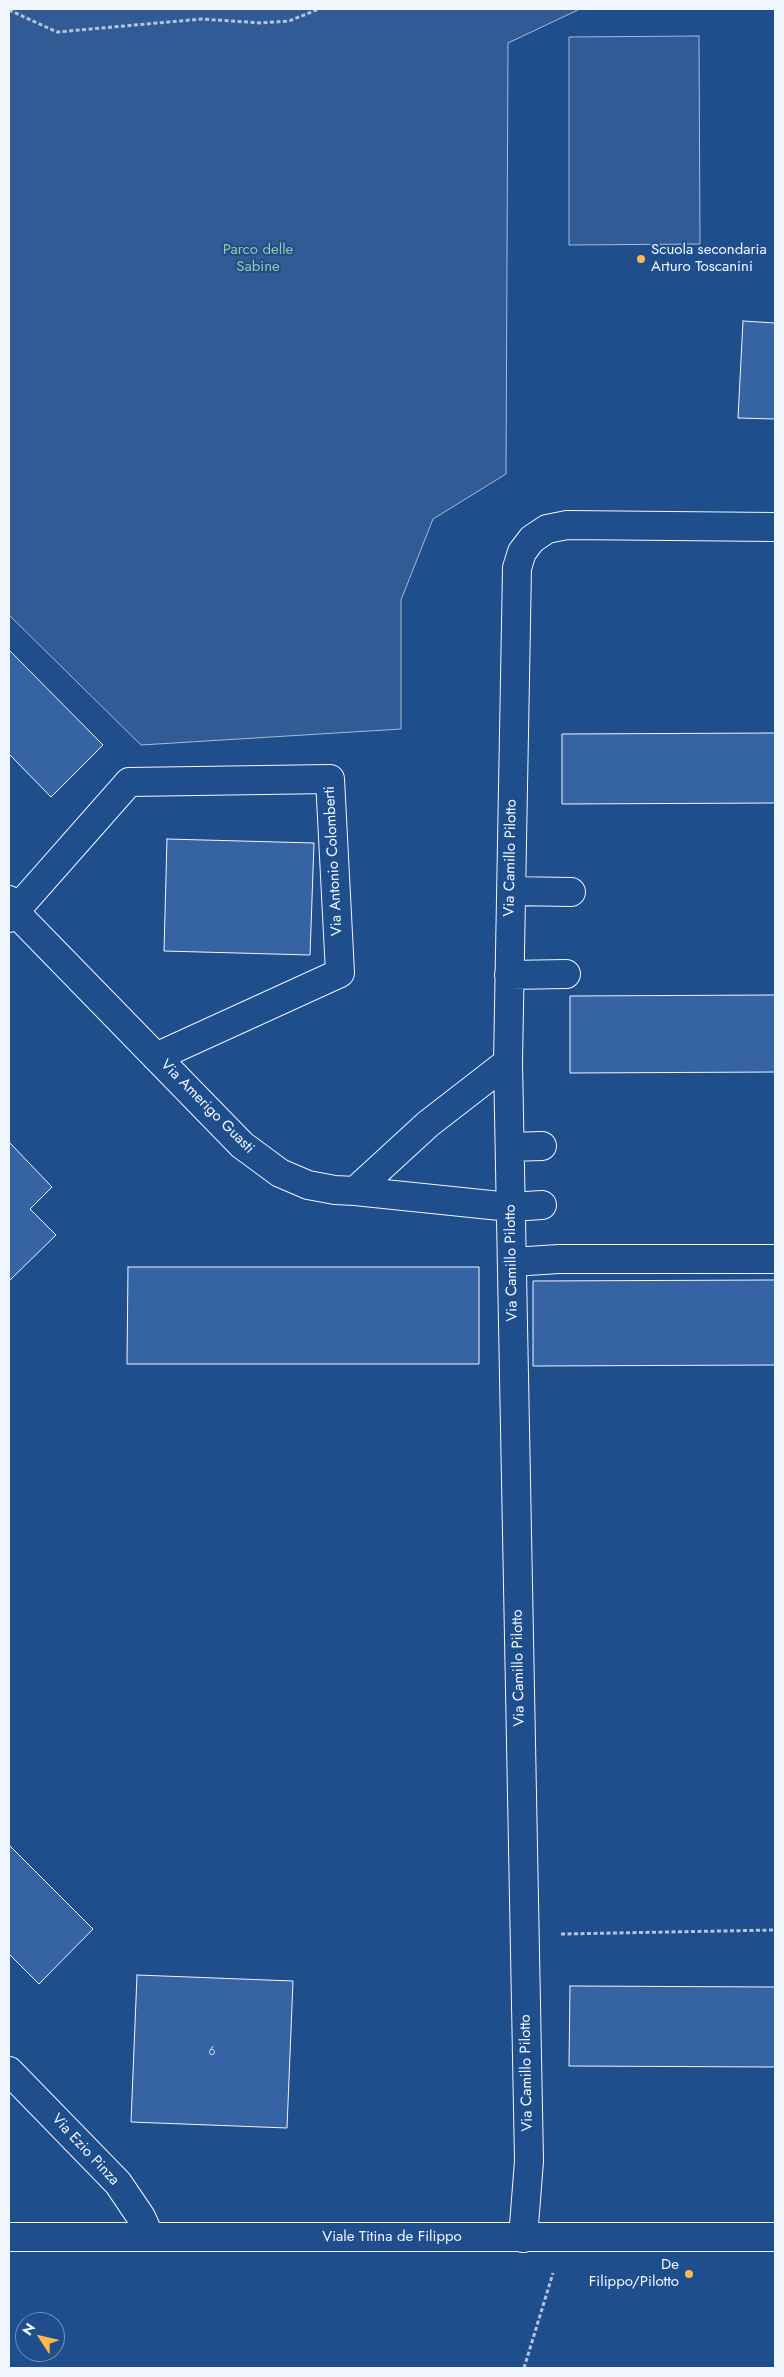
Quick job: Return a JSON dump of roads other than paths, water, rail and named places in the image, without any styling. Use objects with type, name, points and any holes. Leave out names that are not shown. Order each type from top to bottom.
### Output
[{"type":"street","name":"Via Camillo Pilotto","points":[[523,2238],[529,2161],[508,1062],[515,580],[522,552],[532,539],[546,529],[573,525],[775,527]]},
{"type":"street","name":"Via Antonio Colomberti","points":[[11,910],[129,782],[330,779],[340,973],[156,1057]]},
{"type":"street","points":[[510,891],[571,892]]},
{"type":"street","name":"Via Amerigo Guasti","points":[[11,910],[242,1145],[280,1173],[308,1185],[335,1190],[510,1207],[542,1205]]},
{"type":"street","points":[[509,975],[566,974]]},
{"type":"street","points":[[355,1191],[428,1124],[508,1062]]},
{"type":"street","points":[[510,1147],[542,1146]]},
{"type":"street","points":[[512,1262],[560,1259],[775,1258]]},
{"type":"street","name":"Via Ezio Pinza","points":[[9,2071],[113,2177],[141,2217],[150,2237]]},
{"type":"street","name":"Viale Titina de Filippo","points":[[9,2237],[775,2237]]},
{"type":"place","name":"Scuola secondaria Arturo Toscanini","points":[[641,259]]},
{"type":"place","name":"De Filippo/Pilotto","points":[[689,2274]]},
{"type":"park label","name":"Parco delle Sabine","points":[[258,258]]}]
